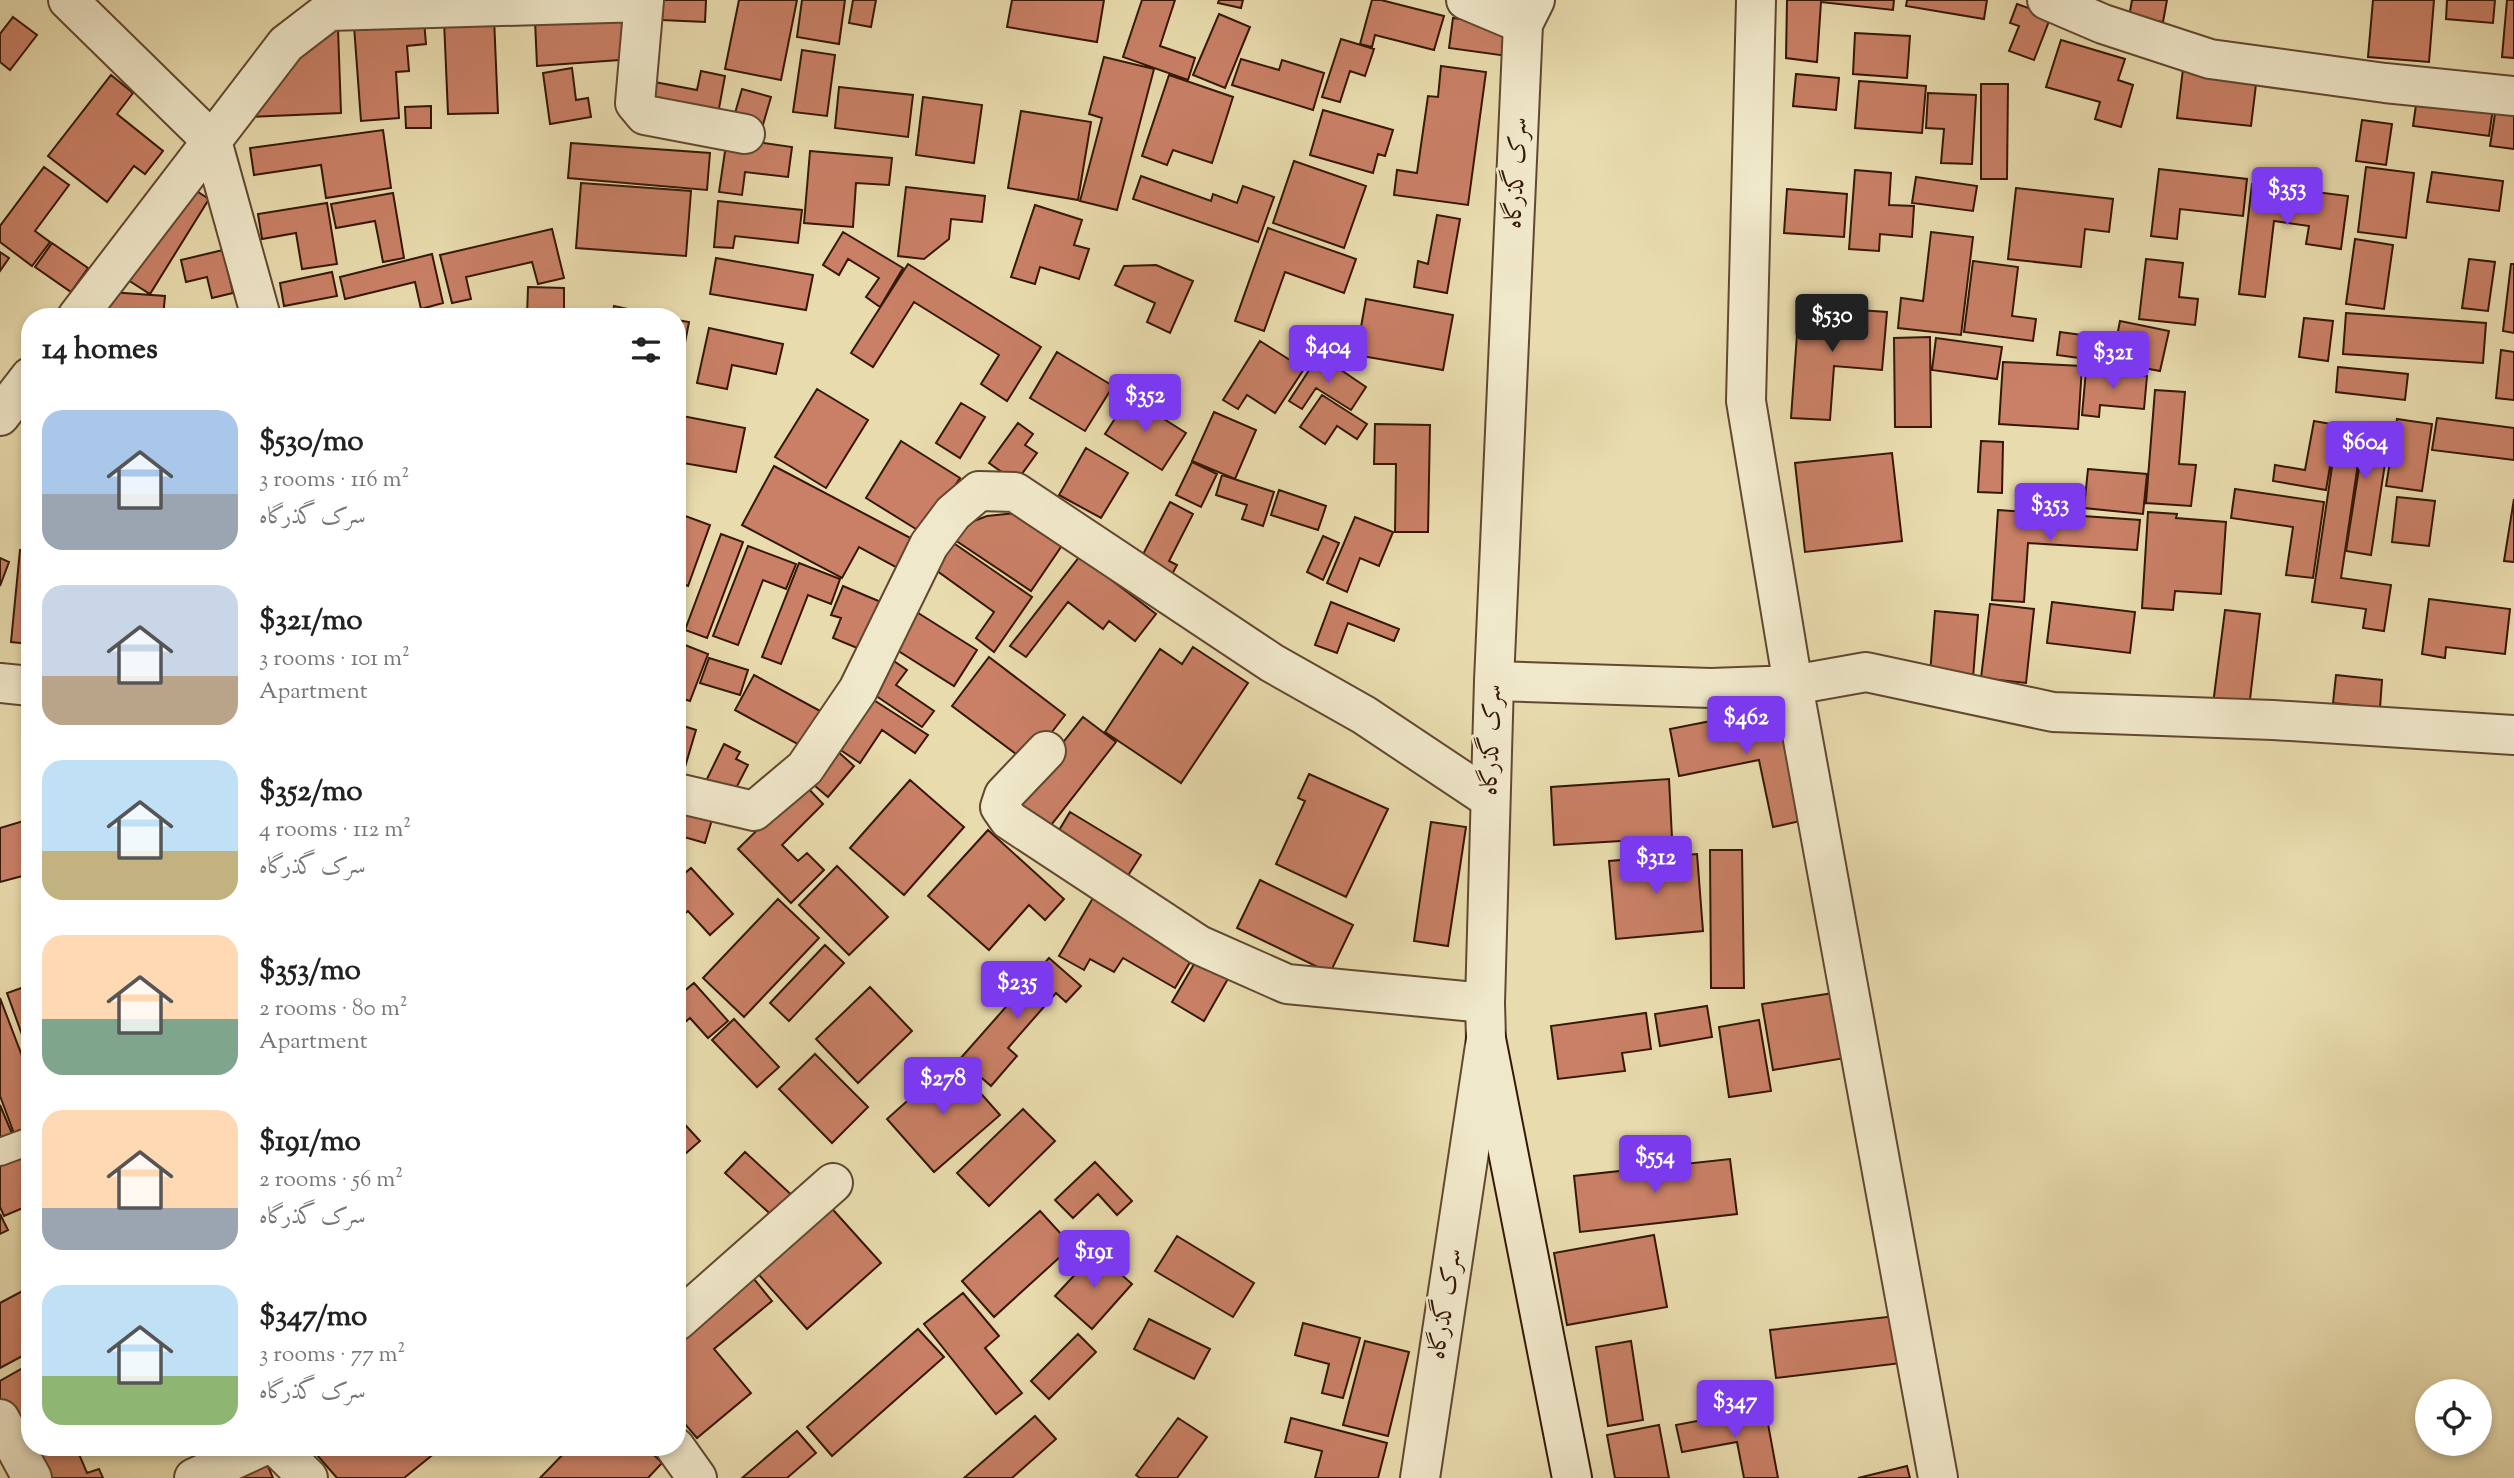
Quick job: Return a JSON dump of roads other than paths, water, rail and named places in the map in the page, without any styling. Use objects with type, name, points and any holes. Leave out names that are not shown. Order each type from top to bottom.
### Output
[{"type":"street","points":[[68,0],[212,141],[258,308]]},
{"type":"street","points":[[1466,0],[1529,12]]},
{"type":"street","points":[[1756,0],[1746,401],[1793,685],[1938,1478]]},
{"type":"street","points":[[2047,0],[2103,24],[2210,59],[2385,83],[2514,96]]},
{"type":"street","points":[[84,308],[285,44],[329,11],[644,1],[635,103],[639,111],[645,115],[745,134]]},
{"type":"street","name":"سرک گذرگاه","points":[[1420,1478],[1485,1021],[1494,681],[1529,12]]},
{"type":"street","points":[[0,416],[21,389]]},
{"type":"street","points":[[686,795],[754,811],[805,768],[858,690],[929,545],[953,513],[979,491],[1015,492],[1272,663],[1364,716],[1489,799]]},
{"type":"street","points":[[1494,681],[1712,688],[1793,685],[1866,672],[2053,712],[2273,720],[2514,735]]},
{"type":"street","points":[[0,683],[21,685]]},
{"type":"street","points":[[1046,751],[1004,795],[1000,807],[1009,820],[1199,945],[1287,984],[1485,1021],[1572,1478]]},
{"type":"street","points":[[686,1313],[833,1183]]},
{"type":"street","points":[[0,1419],[32,1478]]},
{"type":"street","points":[[194,1478],[242,1456]]},
{"type":"street","points":[[286,1456],[308,1478]]},
{"type":"street","points":[[681,1456],[697,1478]]},
{"type":"lane","points":[[0,1152],[21,1144]]}]
